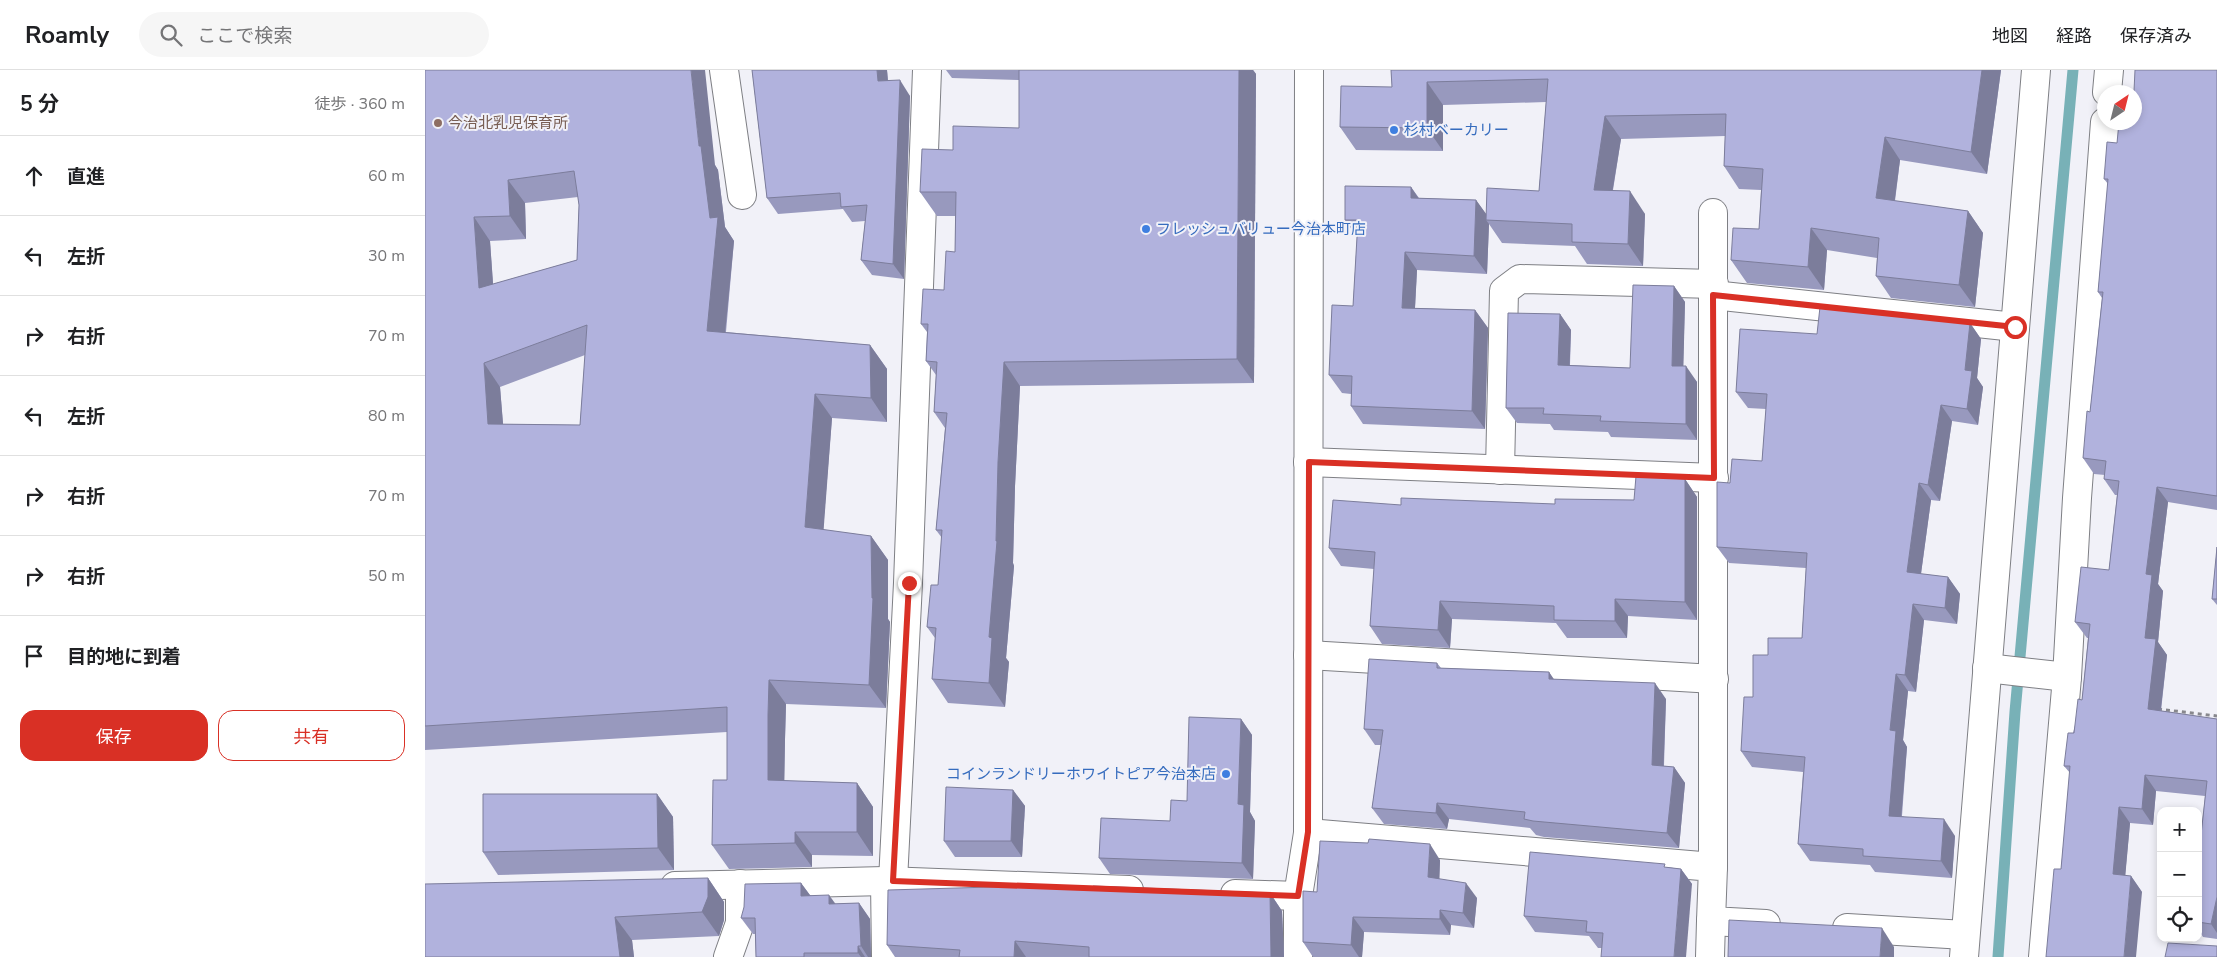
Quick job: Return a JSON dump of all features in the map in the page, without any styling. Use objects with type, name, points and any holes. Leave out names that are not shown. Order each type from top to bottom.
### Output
[{"type":"street","points":[[724,70],[742,194]]},
{"type":"street","points":[[886,957],[889,881],[909,583],[927,70]]},
{"type":"street","points":[[1298,957],[1298,896],[1308,832],[1309,70]]},
{"type":"street","points":[[1819,927],[1965,946],[1991,668],[2035,70]]},
{"type":"street","points":[[2108,85],[2109,70]]},
{"type":"street","points":[[2043,957],[2055,676],[2077,498],[2104,130]]},
{"type":"street","points":[[1710,957],[1713,867],[1713,213]]},
{"type":"street","points":[[1500,470],[1504,291],[1520,279],[1714,290],[2015,327]]},
{"type":"street","points":[[1309,462],[1714,478]]},
{"type":"street","points":[[1308,655],[1713,679]]},
{"type":"street","points":[[1991,668],[2055,676]]},
{"type":"street","points":[[1308,832],[1713,867]]},
{"type":"street","points":[[652,886],[889,881],[1150,891]]},
{"type":"street","points":[[728,957],[740,923],[740,884]]},
{"type":"street","points":[[1209,893],[1298,896]]},
{"type":"street","points":[[1711,921],[1789,925]]},
{"type":"path","points":[[2151,708],[2217,716]]},
{"type":"building","points":[[425,70],[691,70],[699,146],[701,146],[710,218],[718,217],[707,331],[870,345],[871,398],[815,394],[805,527],[871,536],[873,598],[869,685],[769,680],[768,715],[768,780],[857,783],[857,832],[795,832],[795,843],[712,845],[713,780],[727,780],[727,707],[425,726]],"holes":[[[574,171],[579,205],[577,260],[479,288],[474,217],[510,216],[508,180]],[[587,325],[580,425],[488,424],[484,363]]]},
{"type":"building","points":[[752,70],[877,70],[878,81],[900,80],[893,264],[861,260],[867,205],[841,207],[840,193],[767,198]]},
{"type":"building","points":[[1019,70],[1239,70],[1237,359],[1004,362],[998,462],[997,541],[989,637],[992,638],[989,683],[932,679],[936,628],[927,627],[931,585],[938,585],[942,530],[936,530],[947,413],[934,412],[937,362],[926,361],[928,324],[921,324],[923,289],[944,290],[946,251],[955,252],[956,192],[920,192],[922,149],[953,150],[953,126],[1019,128]]},
{"type":"building","points":[[1391,70],[1982,70],[1971,152],[1885,137],[1876,198],[1968,211],[1959,285],[1876,276],[1879,238],[1811,228],[1808,267],[1731,260],[1733,228],[1759,229],[1763,169],[1724,166],[1726,114],[1605,116],[1594,190],[1630,191],[1628,244],[1572,242],[1572,224],[1486,220],[1487,188],[1539,191],[1548,79],[1427,82],[1427,128],[1340,127],[1341,86],[1392,87]]},
{"type":"building","points":[[2135,70],[2217,70],[2217,496],[2157,487],[2146,574],[2152,575],[2145,638],[2156,639],[2148,709],[2217,719],[2217,897],[2211,924],[2202,923],[2202,826],[2207,781],[2145,775],[2142,809],[2119,807],[2113,874],[2131,876],[2124,957],[2046,957],[2054,869],[2061,869],[2070,766],[2064,766],[2068,733],[2074,733],[2078,699],[2082,700],[2090,624],[2075,622],[2081,567],[2109,570],[2119,481],[2104,479],[2106,461],[2083,458],[2087,411],[2090,412],[2103,292],[2098,292],[2108,179],[2104,179],[2107,142],[2117,143],[2118,130],[2142,130],[2142,85],[2134,85]]},
{"type":"building","points":[[1345,186],[1411,187],[1411,198],[1476,200],[1474,256],[1405,252],[1402,308],[1475,310],[1472,411],[1351,406],[1352,376],[1329,375],[1332,305],[1353,306],[1358,220],[1345,220]]},
{"type":"building","points":[[1633,285],[1674,286],[1672,366],[1686,366],[1686,424],[1600,421],[1601,416],[1543,414],[1544,408],[1506,408],[1508,313],[1560,314],[1558,365],[1630,368]]},
{"type":"building","points":[[1820,307],[1970,323],[1965,370],[1972,371],[1967,409],[1941,405],[1928,485],[1919,483],[1907,572],[1948,577],[1945,608],[1913,604],[1905,675],[1896,674],[1890,730],[1896,731],[1889,816],[1944,819],[1941,861],[1863,856],[1863,849],[1798,844],[1805,757],[1741,751],[1744,697],[1753,697],[1753,655],[1768,655],[1768,638],[1802,638],[1807,553],[1717,547],[1717,482],[1730,483],[1732,459],[1762,461],[1767,394],[1736,392],[1740,329],[1817,334]]},
{"type":"building","points":[[1636,476],[1685,479],[1685,602],[1615,599],[1615,621],[1554,620],[1554,606],[1440,601],[1438,630],[1370,626],[1375,552],[1329,548],[1333,500],[1401,505],[1401,498],[1555,504],[1555,499],[1634,500]]},
{"type":"building","points":[[2217,547],[2217,599],[2212,599]]},
{"type":"building","points":[[1369,659],[1437,663],[1437,668],[1549,672],[1549,679],[1655,683],[1652,765],[1674,767],[1667,833],[1533,821],[1524,819],[1525,812],[1437,803],[1436,813],[1372,808],[1383,730],[1364,729]]},
{"type":"building","points":[[1189,717],[1241,719],[1238,804],[1244,805],[1242,863],[1099,858],[1101,818],[1170,821],[1171,800],[1187,801]]},
{"type":"building","points":[[946,787],[1013,790],[1011,841],[944,841]]},
{"type":"building","points":[[483,794],[657,794],[658,848],[483,852]]},
{"type":"building","points":[[1369,839],[1430,844],[1428,877],[1466,883],[1463,913],[1440,910],[1440,919],[1353,917],[1351,945],[1303,942],[1303,891],[1317,892],[1320,841],[1368,843]]},
{"type":"building","points":[[1530,852],[1665,864],[1664,867],[1681,869],[1674,957],[1601,957],[1603,933],[1586,932],[1587,921],[1524,916]]},
{"type":"building","points":[[708,878],[708,897],[702,912],[615,917],[620,957],[425,957],[425,884]]},
{"type":"building","points":[[801,883],[801,896],[829,895],[829,904],[859,903],[861,946],[858,946],[858,953],[804,953],[804,957],[756,957],[755,918],[741,918],[744,907],[745,884]]},
{"type":"building","points":[[1026,886],[1093,890],[1093,886],[1270,893],[1271,957],[1089,957],[1089,947],[1015,941],[1014,957],[959,957],[960,950],[887,945],[888,890]]},
{"type":"building","points":[[1729,920],[1882,928],[1880,957],[1728,957]]},
{"type":"building","points":[[2168,943],[2217,946],[2217,957],[2165,957]]},
{"type":"waterway","points":[[1998,957],[2015,712],[2073,70]]},
{"type":"place","name":"今治北乳児保育所","points":[[438,123]]},
{"type":"place","name":"杉村ベーカリー","points":[[1394,130]]},
{"type":"place","name":"フレッシュバリュー今治本町店","points":[[1146,229]]},
{"type":"place","name":"コインランドリーホワイトピア今治本店","points":[[1226,774]]},
{"type":"route","points":[[909,583],[893,881],[1298,896],[1308,832],[1309,462],[1714,478],[1713,295],[2015,327]]}]
